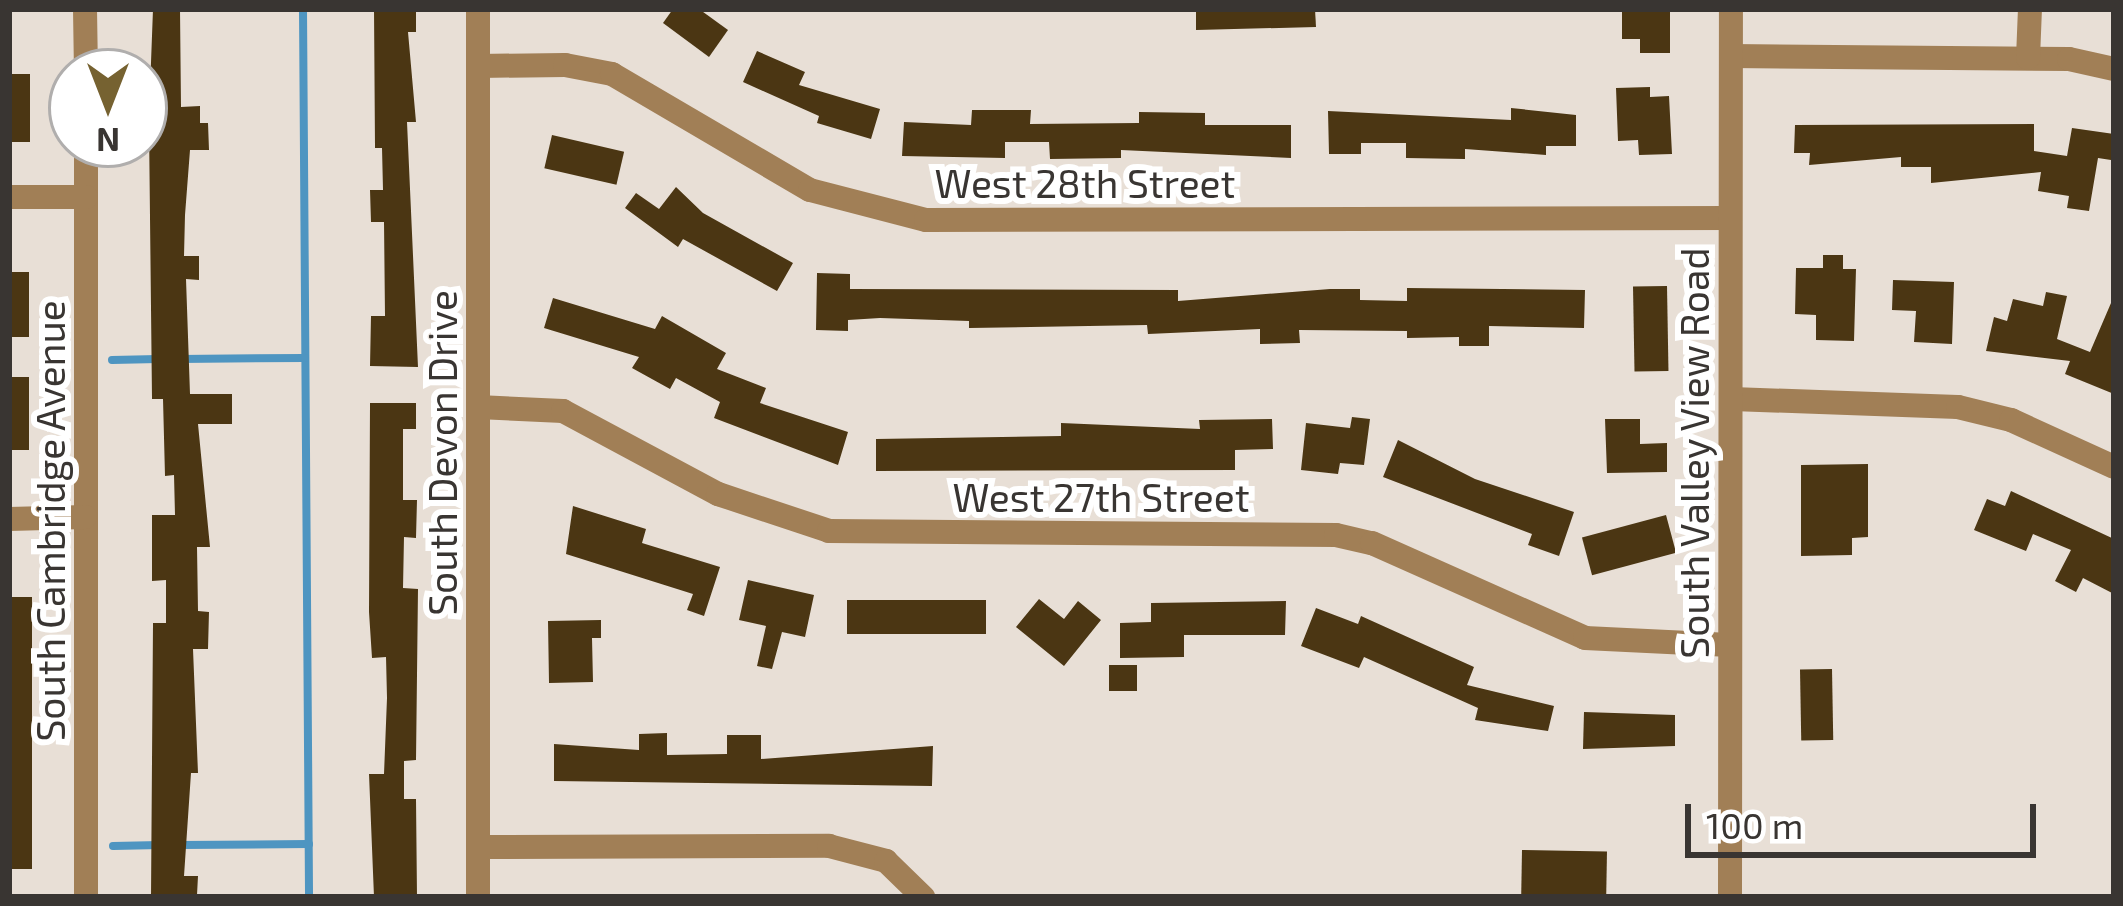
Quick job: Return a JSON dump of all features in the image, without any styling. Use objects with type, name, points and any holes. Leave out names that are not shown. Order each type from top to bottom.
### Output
[{"type":"street","points":[[86,9],[86,48]]},
{"type":"street","name":"South Devon Drive","points":[[478,9],[478,897]]},
{"type":"street","name":"South Valley View Road","points":[[1730,897],[1731,9]]},
{"type":"street","points":[[2029,58],[2030,9]]},
{"type":"street","points":[[1731,56],[2029,58],[2114,69]]},
{"type":"street","name":"West 28th Street","points":[[478,66],[565,65],[612,74],[810,190],[926,220],[1730,218]]},
{"type":"street","name":"South Cambridge Avenue","points":[[86,168],[86,897]]},
{"type":"street","points":[[9,196],[86,197]]},
{"type":"street","points":[[1732,399],[1958,407],[2012,420],[2114,467]]},
{"type":"street","name":"West 27th Street","points":[[478,407],[563,411],[718,494],[829,531],[1336,535],[1372,543],[1585,638],[1730,645]]},
{"type":"street","points":[[9,519],[86,517]]},
{"type":"street","points":[[478,847],[829,846],[886,861],[922,897]]},
{"type":"building","points":[[153,9],[180,9],[181,107],[200,106],[200,123],[208,123],[209,150],[190,150],[184,256],[199,256],[199,280],[186,279],[190,394],[232,394],[232,424],[198,424],[210,547],[197,547],[198,611],[209,612],[208,649],[193,649],[198,773],[191,773],[184,876],[198,876],[197,895],[182,897],[151,897],[153,623],[166,623],[166,580],[152,581],[152,515],[175,515],[174,475],[165,476],[163,399],[152,399],[149,168],[168,168],[168,48],[152,48]]},
{"type":"building","points":[[374,9],[416,9],[416,32],[408,32],[416,122],[407,122],[418,367],[370,366],[371,316],[385,316],[384,222],[371,222],[370,190],[383,190],[382,148],[375,148]]},
{"type":"building","points":[[673,9],[699,9],[728,30],[709,57],[663,23]]},
{"type":"building","points":[[1196,9],[1315,9],[1316,27],[1196,30]]},
{"type":"building","points":[[1622,9],[1670,9],[1670,53],[1640,53],[1640,39],[1622,39]]},
{"type":"building","points":[[757,51],[805,72],[799,85],[880,109],[871,139],[817,123],[819,116],[743,82]]},
{"type":"building","points":[[9,74],[30,74],[30,142],[9,142]]},
{"type":"building","points":[[1650,87],[1650,97],[1669,96],[1672,154],[1639,155],[1638,140],[1618,141],[1616,88]]},
{"type":"building","points":[[1511,108],[1576,115],[1576,146],[1546,146],[1546,155],[1465,149],[1465,159],[1406,158],[1406,143],[1361,143],[1361,154],[1329,154],[1328,111],[1511,120]]},
{"type":"building","points":[[972,110],[1031,110],[1030,124],[1139,123],[1139,112],[1205,113],[1205,125],[1291,125],[1291,158],[1121,150],[1121,158],[1050,159],[1049,142],[1005,142],[1005,158],[902,156],[904,122],[971,125]]},
{"type":"building","points":[[2034,124],[2034,151],[2067,156],[2072,128],[2114,134],[2111,160],[2098,158],[2089,211],[2067,208],[2069,196],[2038,191],[2041,172],[1931,183],[1931,167],[1901,167],[1901,157],[1809,165],[1810,153],[1794,153],[1795,125]]},
{"type":"building","points":[[552,135],[624,152],[616,185],[544,168]]},
{"type":"building","points":[[676,187],[703,213],[793,263],[777,291],[683,239],[678,247],[625,208],[636,193],[659,209]]},
{"type":"building","points":[[1823,255],[1843,255],[1843,269],[1856,269],[1854,341],[1816,340],[1816,315],[1795,314],[1796,268],[1823,268]]},
{"type":"building","points":[[9,272],[29,272],[29,337],[9,337]]},
{"type":"building","points":[[817,273],[850,274],[850,289],[1178,290],[1178,301],[1330,289],[1360,289],[1360,300],[1407,301],[1407,288],[1585,290],[1584,328],[1489,326],[1489,346],[1459,346],[1459,337],[1407,338],[1407,331],[1299,330],[1300,343],[1260,344],[1260,329],[1148,334],[1147,325],[969,328],[969,321],[880,318],[848,320],[848,331],[816,330]]},
{"type":"building","points":[[1893,280],[1954,282],[1952,344],[1914,342],[1916,311],[1892,310]]},
{"type":"building","points":[[1667,286],[1668,371],[1634,372],[1633,287]]},
{"type":"building","points":[[2046,292],[2067,296],[2057,339],[2090,352],[2114,296],[2114,394],[2065,374],[2070,361],[1986,351],[1994,317],[2007,321],[2013,299],[2043,306]]},
{"type":"building","points":[[553,298],[655,329],[662,316],[726,353],[717,369],[766,388],[760,403],[848,432],[838,465],[714,418],[720,402],[676,378],[670,389],[632,368],[639,357],[544,328]]},
{"type":"building","points":[[9,377],[29,377],[29,450],[9,450]]},
{"type":"building","points":[[370,403],[416,403],[416,429],[403,429],[403,500],[417,500],[416,538],[404,537],[403,588],[418,589],[416,760],[404,761],[404,799],[416,799],[417,897],[374,897],[369,774],[384,774],[387,698],[386,657],[372,658],[369,612]]},
{"type":"building","points":[[1352,417],[1370,419],[1364,465],[1340,463],[1338,474],[1301,470],[1306,423],[1350,428]]},
{"type":"building","points":[[1272,419],[1273,449],[1235,450],[1235,470],[876,471],[876,439],[1061,436],[1061,423],[1200,429],[1199,420]]},
{"type":"building","points":[[1605,419],[1640,419],[1640,444],[1667,443],[1667,472],[1607,473]]},
{"type":"building","points":[[1398,440],[1475,479],[1574,512],[1559,556],[1528,545],[1532,534],[1383,477]]},
{"type":"building","points":[[1868,464],[1868,537],[1852,538],[1852,555],[1801,556],[1801,465]]},
{"type":"building","points":[[2011,491],[2114,539],[2114,594],[2083,578],[2076,592],[2055,581],[2071,550],[2033,534],[2026,551],[1974,530],[1987,499],[2005,506]]},
{"type":"building","points":[[573,506],[646,529],[642,543],[720,567],[704,616],[687,610],[693,594],[566,554]]},
{"type":"building","points":[[1666,515],[1676,553],[1592,575],[1582,538]]},
{"type":"building","points":[[748,580],[814,595],[805,637],[782,632],[772,669],[757,666],[766,626],[739,620]]},
{"type":"building","points":[[9,597],[32,597],[32,869],[9,869]]},
{"type":"building","points":[[1039,599],[1064,619],[1078,601],[1101,620],[1064,666],[1016,627]]},
{"type":"building","points":[[847,600],[986,600],[986,634],[847,634]]},
{"type":"building","points":[[1286,601],[1285,635],[1184,635],[1184,657],[1120,658],[1120,623],[1151,622],[1151,603]]},
{"type":"building","points":[[1316,608],[1358,624],[1361,616],[1474,667],[1467,685],[1554,706],[1548,731],[1475,720],[1478,708],[1364,657],[1359,668],[1301,646]]},
{"type":"building","points":[[601,620],[601,638],[592,638],[593,682],[549,683],[548,621]]},
{"type":"building","points":[[1109,665],[1137,665],[1137,691],[1109,691]]},
{"type":"building","points":[[1832,669],[1833,740],[1801,741],[1800,670]]},
{"type":"building","points":[[1584,712],[1675,715],[1675,746],[1583,749]]},
{"type":"building","points":[[667,733],[667,755],[727,754],[727,735],[761,735],[761,759],[933,746],[932,786],[554,781],[554,744],[639,750],[639,734]]},
{"type":"building","points":[[1522,850],[1607,851],[1606,897],[1521,897]]},
{"type":"waterway","points":[[303,9],[309,897]]},
{"type":"waterway","points":[[179,359],[305,358]]},
{"type":"waterway","points":[[112,360],[158,359]]},
{"type":"waterway","points":[[181,845],[309,844]]},
{"type":"waterway","points":[[113,846],[160,845]]}]
